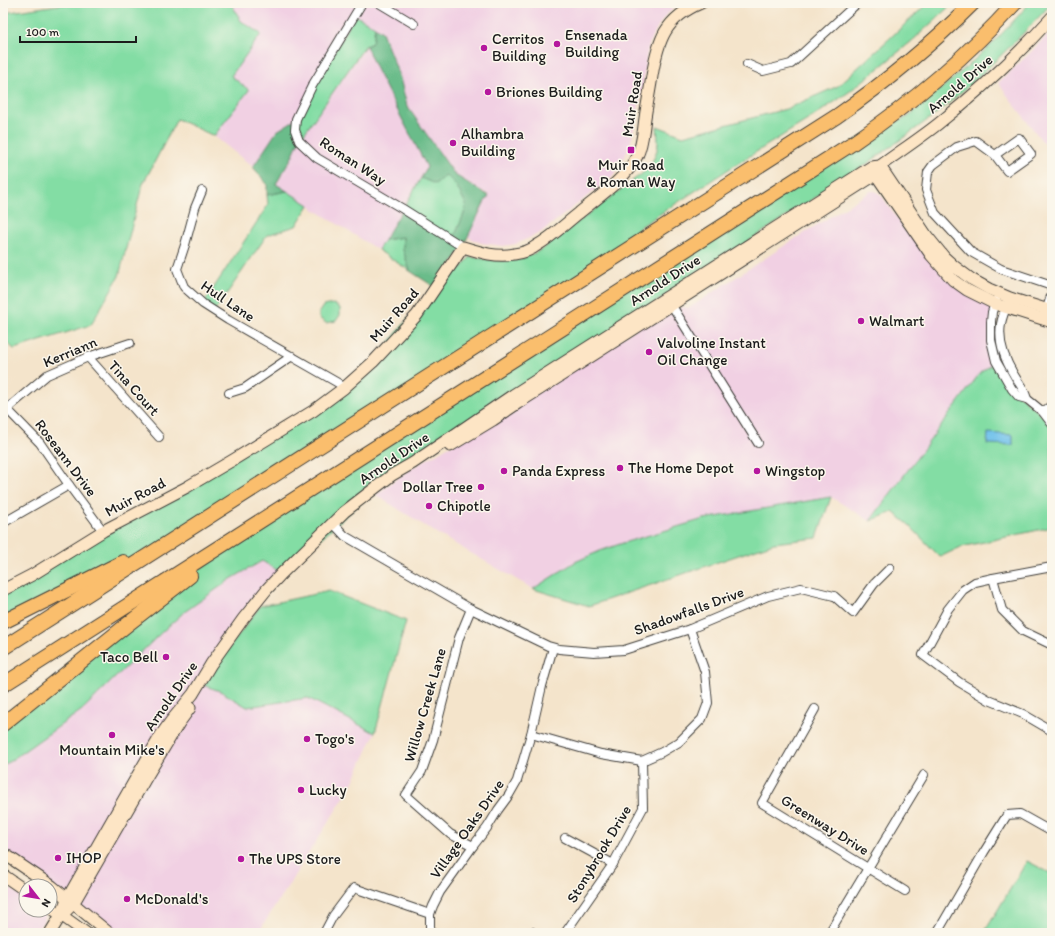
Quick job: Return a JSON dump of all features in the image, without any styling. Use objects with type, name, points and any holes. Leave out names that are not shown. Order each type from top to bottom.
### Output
[{"type":"highway","points":[[3,648],[837,116],[876,88],[922,51],[973,3]]},
{"type":"highway","points":[[3,685],[853,143],[898,111],[940,77],[1015,3]]},
{"type":"highway","points":[[3,724],[128,624],[263,520]]},
{"type":"highway","points":[[3,622],[185,532]]},
{"type":"street","name":"Roman Way","points":[[362,3],[312,86],[296,119],[295,130],[299,141],[317,158],[403,209],[463,247]]},
{"type":"street","points":[[378,3],[414,24]]},
{"type":"street","name":"Muir Road","points":[[3,590],[32,575],[103,531],[233,460],[313,411],[344,388],[373,362],[417,314],[463,247],[482,253],[496,255],[512,255],[526,251],[547,239],[620,178],[628,170],[641,147],[658,45],[672,22],[688,8],[701,3]]},
{"type":"street","points":[[747,64],[763,71],[791,64],[853,4]]},
{"type":"street","name":"Arnold Drive","points":[[50,933],[70,902],[140,771],[171,721],[193,694],[215,659],[254,604],[297,557],[335,525],[416,466],[493,420],[669,302],[876,169],[937,125],[975,93],[1028,43],[1052,17]]},
{"type":"street","points":[[995,155],[976,141],[957,147],[933,165],[928,172],[926,190],[935,213],[971,252],[1001,270],[1052,286]]},
{"type":"street","points":[[876,169],[944,257],[997,299],[1049,315],[1052,293]]},
{"type":"street","name":"Hull Lane","points":[[202,191],[195,208],[178,269],[184,287],[203,304],[338,383],[344,388]]},
{"type":"street","points":[[997,299],[991,322],[991,340],[996,361],[1012,389],[1019,397],[1027,399],[1043,412],[1052,424]]},
{"type":"street","points":[[669,302],[758,443]]},
{"type":"street","points":[[1008,303],[1001,324],[1000,333],[1002,344],[1005,358],[1016,379],[1025,391],[1027,399]]},
{"type":"street","name":"Kerriann","points":[[5,407],[47,376],[88,357],[130,343]]},
{"type":"street","points":[[229,393],[245,388],[292,356]]},
{"type":"street","name":"Tina Court","points":[[88,357],[159,436]]},
{"type":"street","points":[[1043,412],[1052,405]]},
{"type":"street","name":"Roseann Drive","points":[[5,407],[40,443],[103,531]]},
{"type":"street","points":[[3,523],[70,485]]},
{"type":"street","name":"Shadowfalls Drive","points":[[335,525],[345,536],[472,609],[553,648],[594,652],[624,650],[690,629],[768,596],[802,588],[834,596],[853,614],[874,584],[890,568]]},
{"type":"street","points":[[1052,567],[975,582],[963,590],[948,609],[923,655],[965,686],[989,700],[1023,714],[1052,731]]},
{"type":"street","points":[[993,578],[1002,610],[1023,631],[1052,645]]},
{"type":"street","name":"Willow Creek Lane","points":[[472,609],[459,638],[433,740],[422,771],[406,795],[450,834],[473,846]]},
{"type":"street","points":[[532,734],[601,754],[642,761],[679,742],[702,719],[708,703],[705,672],[690,629]]},
{"type":"street","name":"Village Oaks Drive","points":[[430,933],[430,914],[440,892],[487,828],[517,781],[532,734],[542,686],[553,648]]},
{"type":"street","name":"Greenway Drive","points":[[816,709],[762,803],[905,891]]},
{"type":"street","name":"Stonybrook Drive","points":[[565,933],[613,864],[643,808],[642,761]]},
{"type":"street","points":[[829,933],[924,774]]},
{"type":"street","points":[[937,933],[980,858],[1007,815],[1020,814],[1052,832]]},
{"type":"street","points":[[565,838],[613,864]]},
{"type":"street","points":[[3,853],[52,886],[109,933]]},
{"type":"street","points":[[3,875],[18,885]]},
{"type":"street","points":[[324,933],[333,916],[354,888],[430,914]]},
{"type":"street","points":[[58,913],[86,933]]},
{"type":"shaded area","points":[[231,3],[672,3],[677,5],[665,16],[650,41],[642,92],[630,146],[618,169],[612,177],[540,233],[516,244],[503,246],[481,243],[468,237],[489,195],[455,175],[407,106],[400,78],[382,32],[355,15],[296,119],[277,131],[253,167],[214,136],[249,90],[231,76],[261,34],[241,21]]},
{"type":"shaded area","points":[[1052,30],[1052,154],[998,83]]},
{"type":"shaded area","points":[[366,46],[376,69],[427,167],[378,250],[276,185],[292,157],[299,141]]},
{"type":"shaded area","points":[[871,191],[875,191],[881,195],[898,220],[943,269],[995,304],[992,312],[996,361],[980,373],[870,521],[831,497],[704,519],[600,551],[575,562],[533,589],[438,534],[376,495],[416,466],[493,420],[671,306],[689,308]]},
{"type":"shaded area","points":[[263,561],[282,573],[254,604],[67,899],[58,893],[58,878],[38,878],[3,853],[3,766],[82,710],[183,613],[231,579]]},
{"type":"shaded area","points":[[204,685],[222,692],[247,707],[308,698],[375,733],[350,788],[258,933],[109,933],[73,904]]},
{"type":"shaded area","points":[[3,884],[18,894],[18,918],[45,918],[44,921],[34,933],[3,933]]},
{"type":"green space","points":[[72,3],[231,3],[241,21],[261,34],[231,76],[249,90],[214,136],[177,119],[142,186],[119,276],[91,325],[14,349],[3,339],[3,13]]},
{"type":"green space","points":[[928,3],[953,3],[912,41],[849,92],[640,227],[616,257],[185,532],[3,622],[3,590],[313,411],[373,362],[450,267],[460,269],[470,257],[506,261],[518,260],[541,250],[640,175],[652,163],[656,153],[658,147],[657,126],[683,136],[786,109],[838,86]]},
{"type":"green space","points":[[1030,3],[1052,3],[1025,32],[967,87],[937,113],[894,145],[392,475],[282,573],[262,561],[231,579],[183,613],[82,710],[3,766],[3,724],[128,624],[263,520],[868,133],[908,117],[994,42]]},
{"type":"green space","points":[[355,15],[375,27],[372,43],[365,46],[299,141],[296,119]]},
{"type":"green space","points":[[375,27],[382,32],[400,78],[407,106],[455,175],[489,196],[484,203],[463,247],[436,288],[410,271],[403,250],[403,237],[384,240],[403,209],[453,240],[464,214],[466,204],[456,185],[446,175],[435,184],[421,178],[427,167],[376,69],[366,46],[372,43]]},
{"type":"green space","points":[[296,119],[299,141],[292,157],[276,184],[287,191],[267,195],[267,184],[253,167],[277,131]]},
{"type":"green space","points":[[446,175],[456,185],[466,204],[464,214],[453,241],[403,209],[421,178],[435,184]]},
{"type":"green space","points":[[287,191],[309,205],[296,226],[267,235],[215,311],[203,304],[268,205],[267,195]]},
{"type":"green space","points":[[403,237],[403,250],[410,271],[378,250],[384,240]]},
{"type":"green space","points":[[334,304],[340,308],[340,315],[336,321],[326,323],[319,318],[319,312],[323,306]]},
{"type":"green space","points":[[996,361],[1012,389],[1052,424],[1052,527],[961,547],[940,557],[908,524],[893,512],[870,521],[980,373]]},
{"type":"green space","points":[[831,497],[817,538],[774,543],[589,606],[533,589],[575,562],[623,543],[704,519]]},
{"type":"green space","points":[[329,591],[406,621],[375,733],[308,698],[247,707],[222,692],[204,685],[215,667],[260,606]]},
{"type":"green space","points":[[1027,861],[1052,874],[1052,933],[984,933]]},
{"type":"water","points":[[988,433],[1013,435],[1013,445],[987,444]]},
{"type":"place","name":"Ensenada Building","points":[[557,44]]},
{"type":"place","name":"Cerritos Building","points":[[484,48]]},
{"type":"place","name":"Briones Building","points":[[488,92]]},
{"type":"place","name":"Alhambra Building","points":[[453,143]]},
{"type":"place","name":"Muir Road & Roman Way","points":[[631,150]]},
{"type":"place","name":"Walmart","points":[[861,321]]},
{"type":"place","name":"Valvoline Instant Oil Change","points":[[649,352]]},
{"type":"place","name":"The Home Depot","points":[[620,468]]},
{"type":"place","name":"Panda Express","points":[[504,471]]},
{"type":"place","name":"Wingstop","points":[[757,471]]},
{"type":"place","name":"Dollar Tree","points":[[481,487]]},
{"type":"place","name":"Chipotle","points":[[429,506]]},
{"type":"place","name":"Taco Bell","points":[[166,657]]},
{"type":"place","name":"Mountain Mike's","points":[[112,735]]},
{"type":"place","name":"Togo's","points":[[307,739]]},
{"type":"place","name":"Lucky","points":[[301,790]]},
{"type":"place","name":"IHOP","points":[[58,858]]},
{"type":"place","name":"The UPS Store","points":[[241,859]]},
{"type":"place","name":"McDonald's","points":[[127,899]]}]
